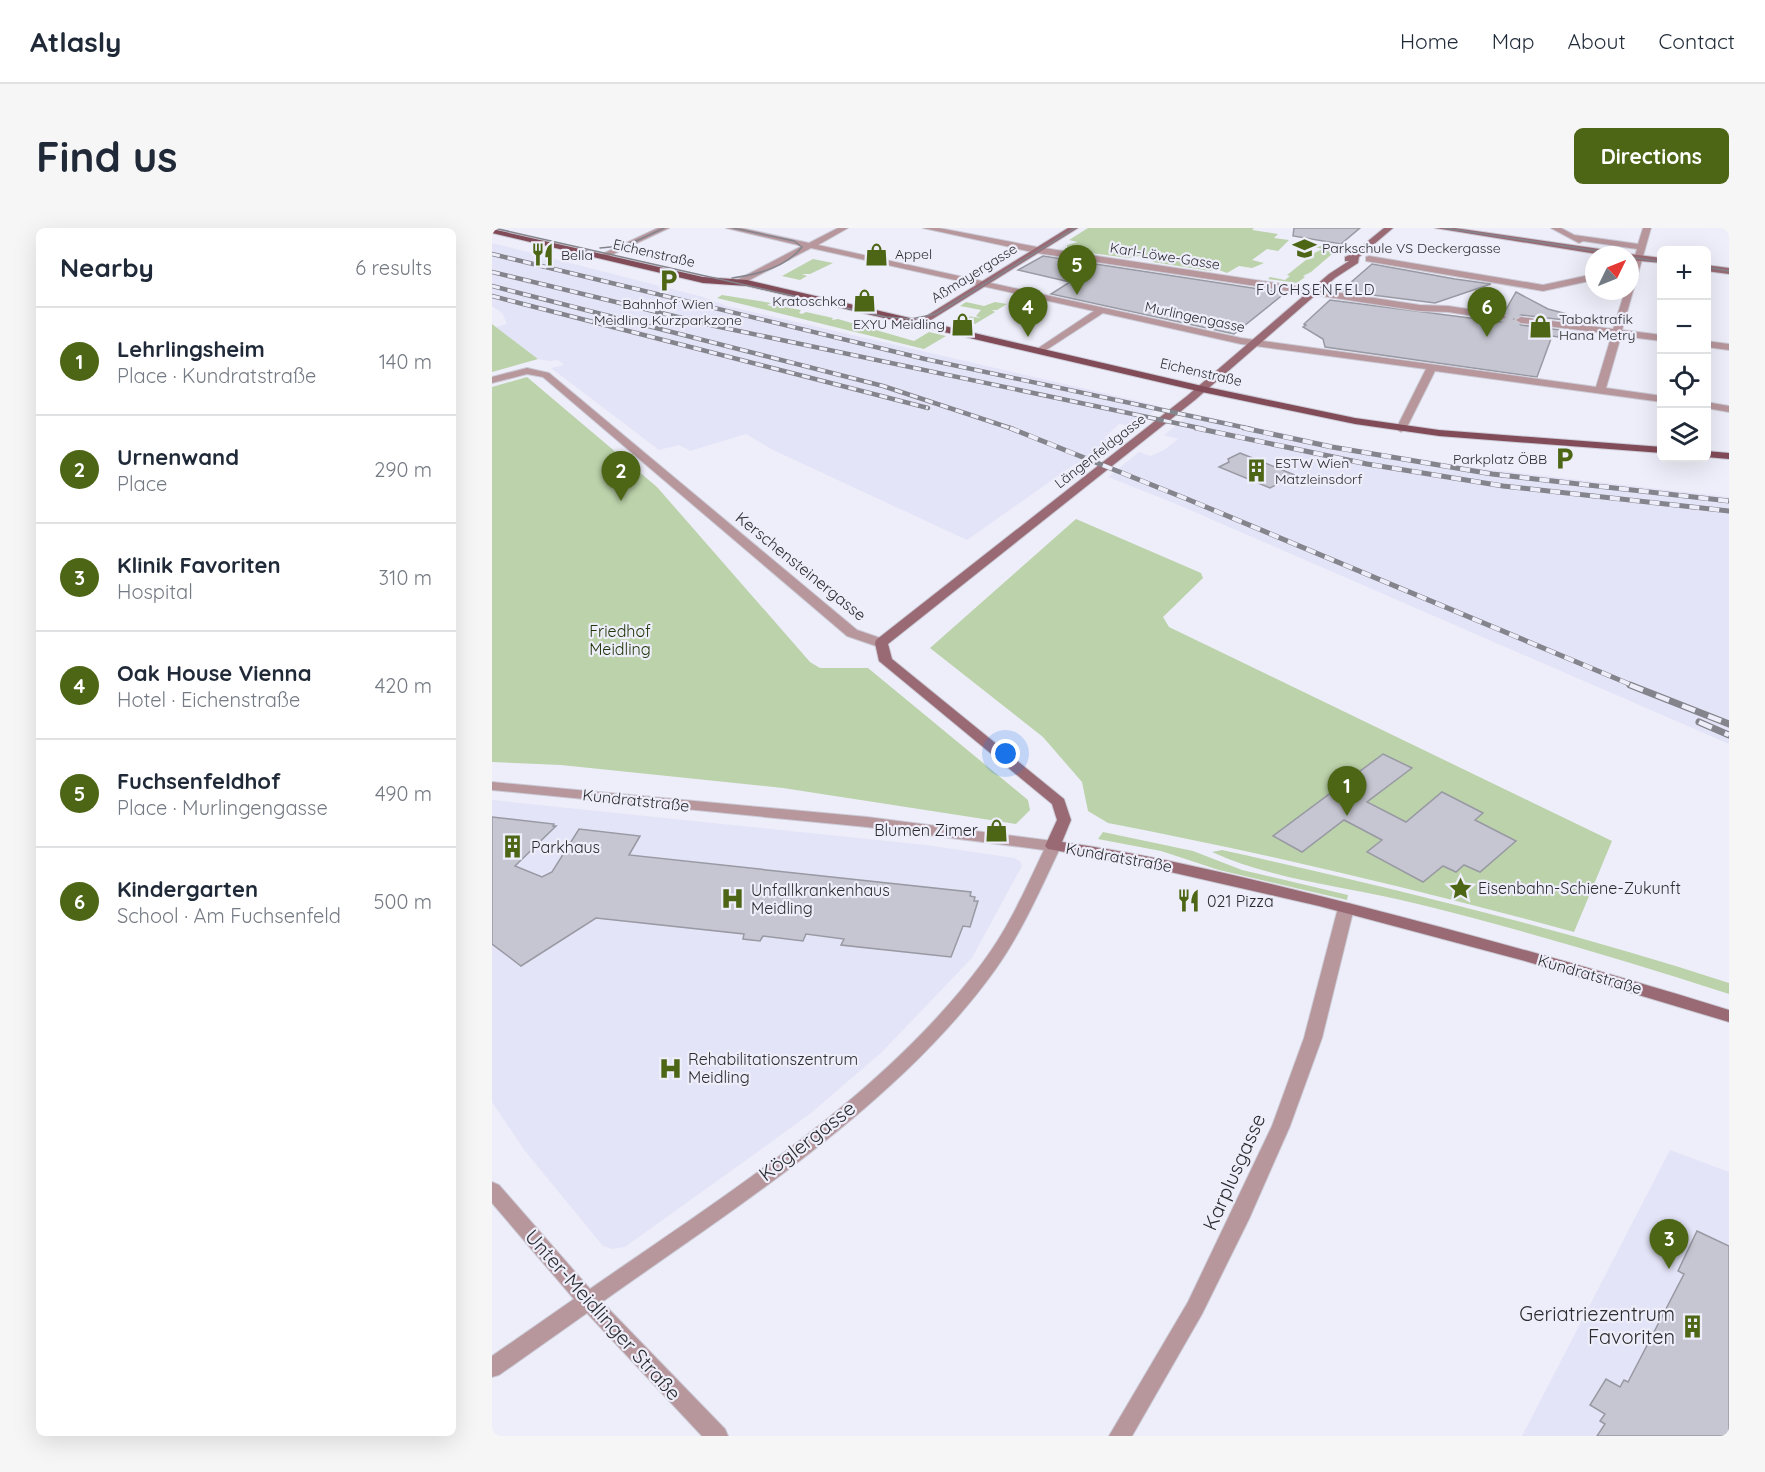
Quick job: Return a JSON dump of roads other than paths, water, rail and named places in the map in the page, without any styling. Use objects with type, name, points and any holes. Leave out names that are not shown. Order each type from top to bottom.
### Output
[{"type":"main road","name":"Eichenstraße","points":[[522,228],[716,273],[740,282],[1202,389],[1401,429],[1657,450]]},
{"type":"main road","name":"Eichenstraße","points":[[492,231],[703,280],[740,282]]},
{"type":"main road","points":[[1711,454],[1729,456]]},
{"type":"street","points":[[602,256],[665,228]]},
{"type":"street","name":"Murlingengasse","points":[[730,228],[1255,343],[1657,398]]},
{"type":"street","points":[[740,282],[844,228]]},
{"type":"street","name":"Karl-Löwe-Gasse","points":[[927,228],[1036,250],[1399,305],[1501,317]]},
{"type":"street","name":"Aßmayergasse","points":[[920,323],[1074,228]]},
{"type":"street","name":"Längenfeldgasse","points":[[881,643],[1202,389],[1332,276],[1355,261],[1355,256],[1389,228]]},
{"type":"street","points":[[1439,228],[1585,250]]},
{"type":"street","points":[[1555,228],[1586,246]]},
{"type":"street","points":[[1639,251],[1647,228]]},
{"type":"street","points":[[1572,237],[1642,247]]},
{"type":"street","points":[[1639,258],[1657,260]]},
{"type":"street","points":[[1369,259],[1543,288],[1585,279]]},
{"type":"street","points":[[1711,269],[1729,271]]},
{"type":"street","points":[[1600,391],[1627,300]]},
{"type":"street","points":[[1040,351],[1100,310]]},
{"type":"street","points":[[1521,320],[1657,337]]},
{"type":"street","points":[[1711,344],[1729,346]]},
{"type":"street","points":[[1401,429],[1432,367]]},
{"type":"street","name":"Kerschensteinergasse","points":[[492,380],[518,372],[536,372],[551,379],[640,457],[852,633],[881,643]]},
{"type":"street","points":[[1711,406],[1729,409]]},
{"type":"street","points":[[881,643],[886,661],[1059,802],[1064,820],[1053,846]]},
{"type":"street","name":"Kundratstraße","points":[[492,786],[867,822],[1151,860],[1574,968],[1729,1016]]},
{"type":"street","name":"Köglergasse","points":[[492,1368],[782,1162],[883,1080],[951,1013],[989,965],[1011,930],[1053,846]]},
{"type":"street","name":"Karplusgasse","points":[[1120,1436],[1196,1308],[1281,1126],[1313,1038],[1346,908]]},
{"type":"street","name":"Unter-Meidlinger Straße","points":[[492,1191],[587,1302],[654,1375],[717,1436]]},
{"type":"tunnel","points":[[1501,317],[1521,320]]},
{"type":"tram line","points":[[494,228],[886,317],[911,319],[936,314],[1075,228]]},
{"type":"tram line","points":[[630,244],[664,228]]},
{"type":"tram line","points":[[732,278],[770,269],[788,260],[802,247],[794,241],[733,228]]},
{"type":"tram line","points":[[1444,228],[1585,249]]},
{"type":"tram line","points":[[600,248],[621,246],[638,240]]},
{"type":"tram line","points":[[1639,258],[1657,261]]},
{"type":"tram line","points":[[1711,268],[1729,271]]},
{"type":"railway","points":[[492,254],[925,359],[1251,429]]},
{"type":"railway","points":[[492,272],[715,326],[1204,429]]},
{"type":"railway","points":[[492,286],[883,386],[1010,428]]},
{"type":"railway","points":[[492,296],[928,408]]},
{"type":"railway","points":[[1010,428],[1187,499],[1634,686]]},
{"type":"railway","points":[[1196,428],[1367,464],[1503,486],[1729,511]]},
{"type":"railway","points":[[1244,428],[1332,447],[1492,474],[1729,501]]},
{"type":"railway","points":[[1630,685],[1729,724]]},
{"type":"railway","points":[[1699,722],[1729,735]]},
{"type":"place","name":"Parkschule VS Deckergasse","points":[[1304,248]]},
{"type":"place","name":"Appel","points":[[877,254]]},
{"type":"place","name":"Bella","points":[[543,255]]},
{"type":"place","name":"Bahnhof Wien Meidling Kurzparkzone","points":[[668,280]]},
{"type":"place","name":"Fuchsenfeldhof","points":[[1077,295]]},
{"type":"place","name":"Kratoschka","points":[[864,301]]},
{"type":"place","name":"EXYU Meidling","points":[[963,324]]},
{"type":"place","name":"Tabaktrafik Hana Metry","points":[[1541,327]]},
{"type":"place","name":"Oak House Vienna","points":[[1028,337]]},
{"type":"place","name":"Kindergarten","points":[[1487,337]]},
{"type":"place","name":"Parkplatz ÖBB","points":[[1565,459]]},
{"type":"place","name":"ESTW Wien Matzleinsdorf","points":[[1257,471]]},
{"type":"place","name":"Urnenwand","points":[[621,501]]},
{"type":"place","name":"Lehrlingsheim","points":[[1347,816]]},
{"type":"place","name":"Blumen Zimer","points":[[996,830]]},
{"type":"place","name":"Parkhaus","points":[[513,847]]},
{"type":"place","name":"Eisenbahn-Schiene-Zukunft","points":[[1460,888]]},
{"type":"place","name":"Unfallkrankenhaus Meidling","points":[[733,899]]},
{"type":"place","name":"021 Pizza","points":[[1189,901]]},
{"type":"place","name":"Rehabilitationszentrum Meidling","points":[[670,1068]]},
{"type":"place","name":"Klinik Favoriten","points":[[1669,1269]]},
{"type":"place","name":"Geriatriezentrum Favoriten","points":[[1693,1326]]},
{"type":"district","name":"FUCHSENFELD","points":[[1316,290]]},
{"type":"park label","name":"Friedhof Meidling","points":[[620,640]]}]
